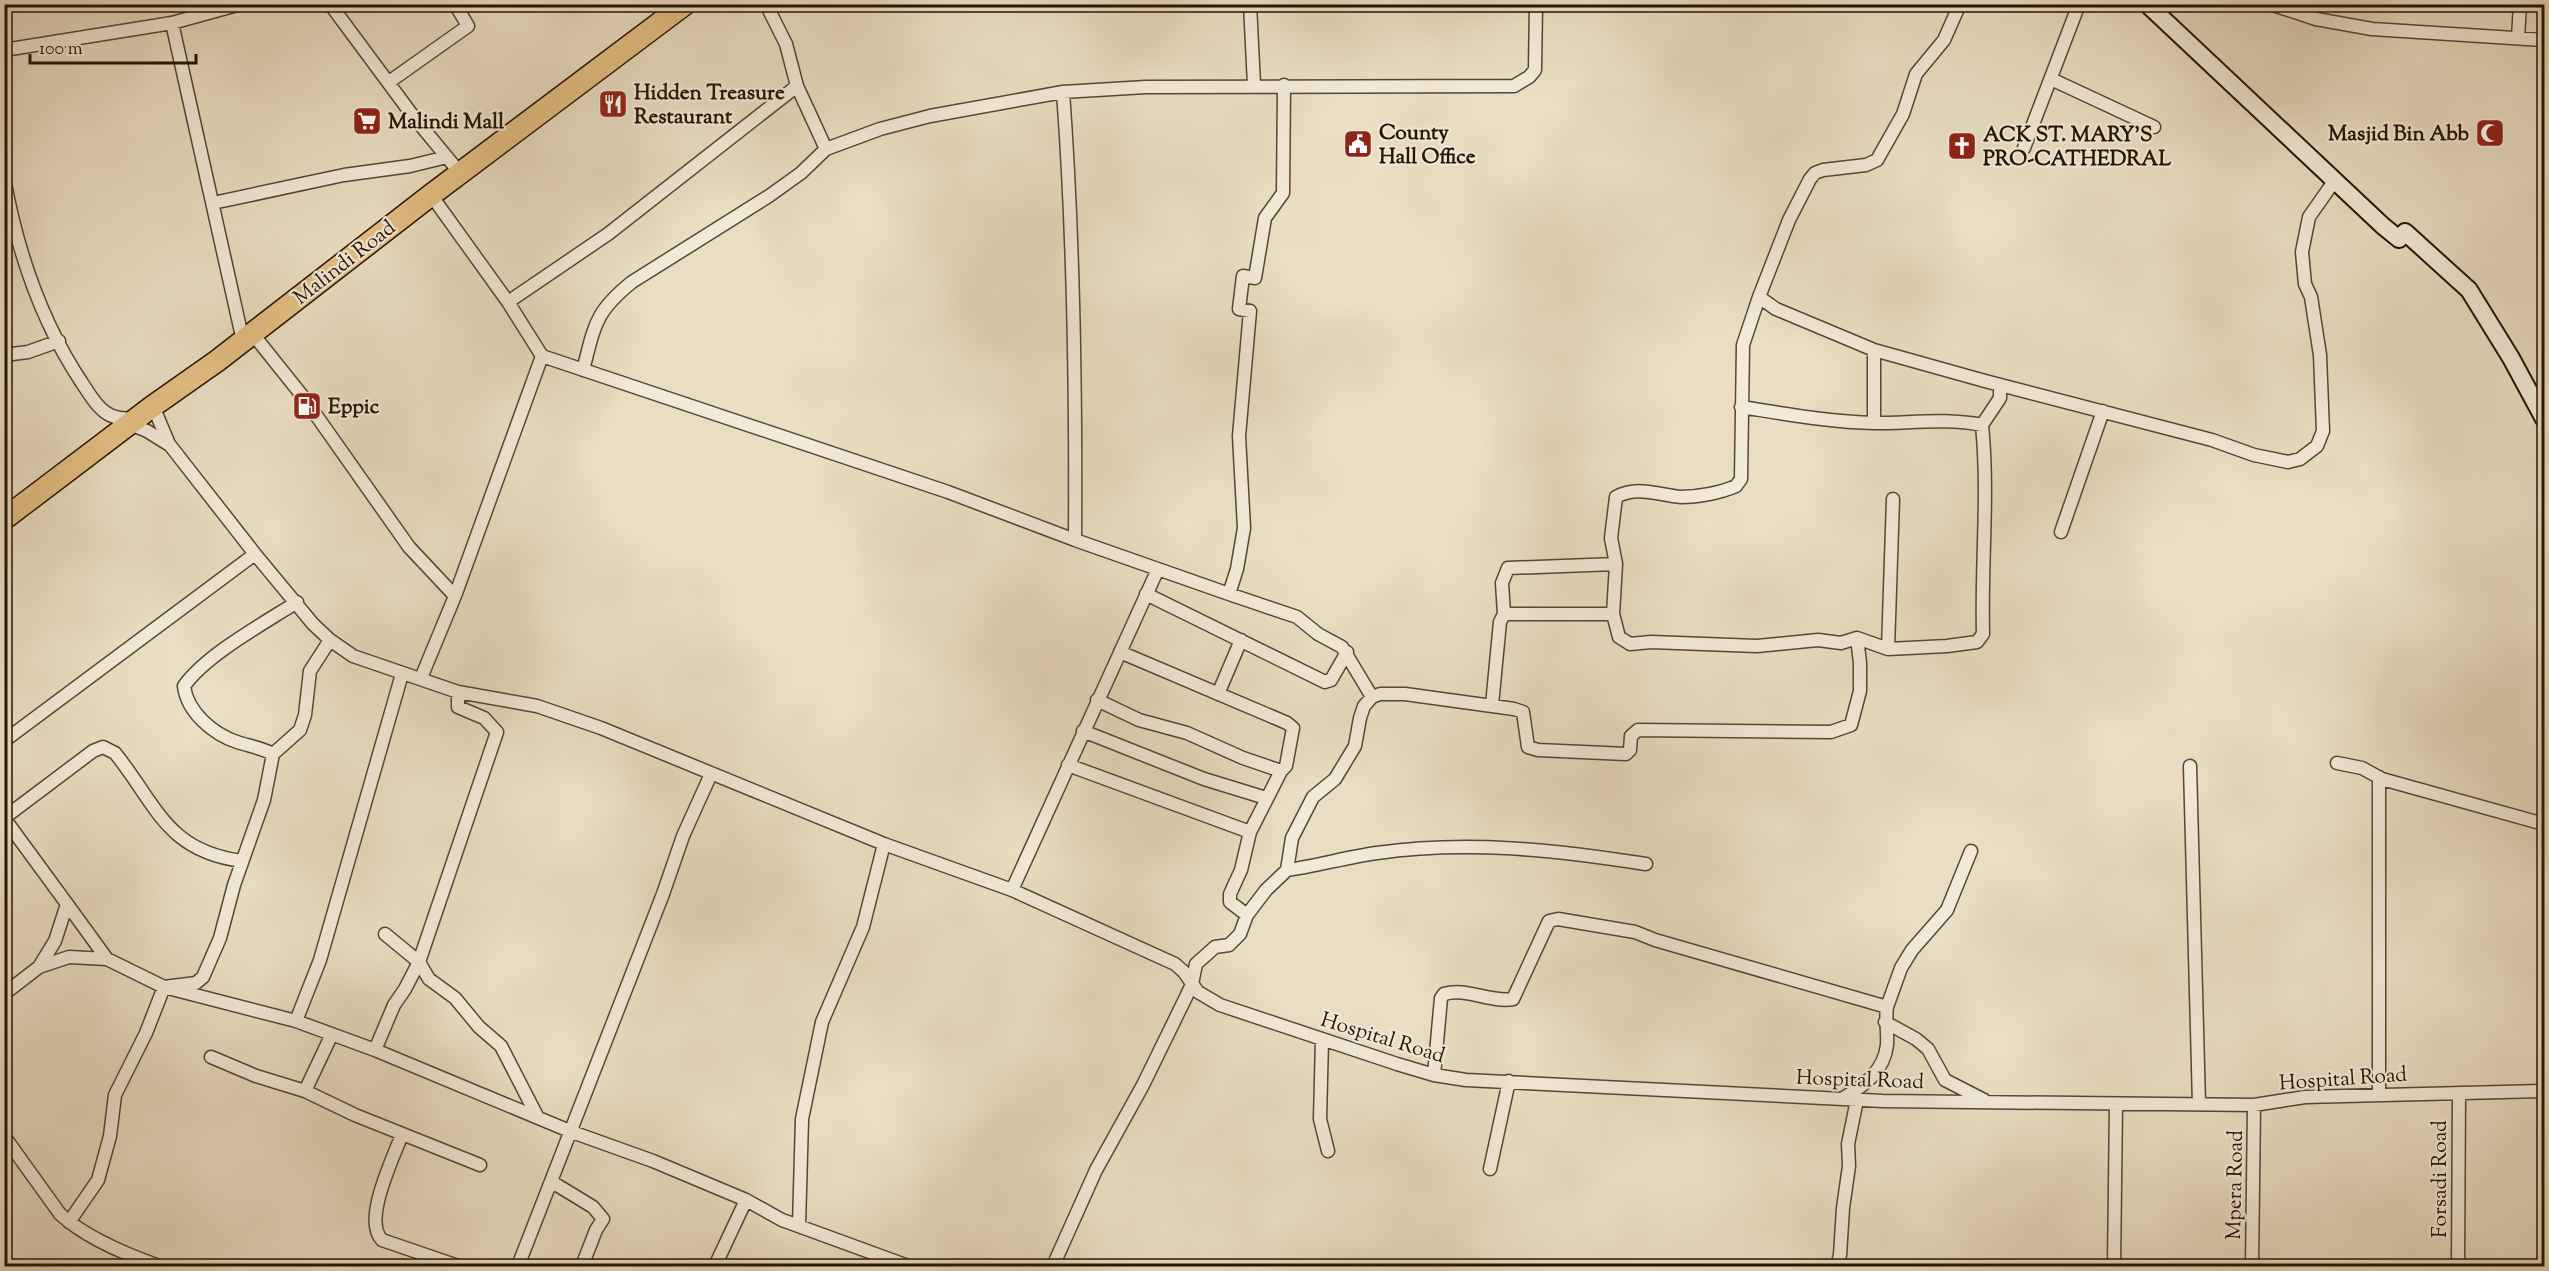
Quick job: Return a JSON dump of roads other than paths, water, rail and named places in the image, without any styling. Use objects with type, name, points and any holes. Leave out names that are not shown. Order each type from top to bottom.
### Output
[{"type":"highway","name":"Malindi Road","points":[[4,519],[248,337],[430,195],[454,165],[685,4]]},
{"type":"street","points":[[4,50],[172,23],[241,4]]},
{"type":"street","points":[[330,4],[454,165]]},
{"type":"street","points":[[389,82],[468,26],[455,4]]},
{"type":"street","points":[[766,4],[786,44],[797,86],[826,149]]},
{"type":"street","points":[[1251,4],[1254,86]]},
{"type":"street","points":[[583,370],[596,324],[612,298],[632,282],[769,196],[801,173],[826,149],[880,129],[930,116],[1063,92],[1146,87],[1284,85],[1514,86],[1529,77],[1534,70],[1536,4]]},
{"type":"street","points":[[1960,4],[1944,40],[1916,74],[1903,114],[1877,160],[1866,165],[1815,173],[1789,220],[1744,338],[1741,479],[1737,486],[1717,492],[1682,497],[1642,491],[1624,492],[1616,497],[1611,537],[1616,564],[1613,614],[1619,637],[1630,644],[1651,642],[1757,646],[1818,640],[1841,643],[1857,638],[1888,649],[1971,644],[1982,638],[1986,486],[1982,425],[2000,398],[2000,385]]},
{"type":"street","points":[[2024,148],[2079,4]]},
{"type":"street","points":[[2147,4],[2399,239],[2405,232],[2469,290],[2511,358],[2544,419]]},
{"type":"street","points":[[2270,4],[2316,19],[2372,29],[2544,40]]},
{"type":"street","points":[[2518,38],[2520,4]]},
{"type":"street","points":[[172,23],[213,203],[248,337],[304,398],[409,547],[455,596]]},
{"type":"street","points":[[2051,79],[2154,127]]},
{"type":"street","points":[[1229,594],[1238,569],[1244,528],[1239,436],[1250,311],[1239,309],[1243,276],[1255,278],[1265,218],[1283,193],[1284,85]]},
{"type":"street","points":[[508,302],[608,234],[797,86]]},
{"type":"street","points":[[1063,92],[1069,167],[1076,366],[1075,540]]},
{"type":"street","points":[[213,203],[344,175],[410,166],[454,165]]},
{"type":"street","points":[[4,178],[17,240],[45,315],[74,370],[104,412],[116,418],[141,416],[169,444]]},
{"type":"street","points":[[1759,297],[1776,309],[1874,350],[2288,462],[2300,459],[2312,451],[2320,441],[2323,428],[2320,355],[2311,297],[2305,284],[2302,252],[2308,217],[2335,180]]},
{"type":"street","points":[[430,195],[508,302],[542,356],[792,442],[948,492],[1075,540],[1297,617],[1318,634],[1347,652],[1372,697]]},
{"type":"street","points":[[4,355],[28,352],[58,341]]},
{"type":"street","points":[[1874,350],[1874,423]]},
{"type":"street","points":[[421,678],[455,596],[542,356]]},
{"type":"street","points":[[1741,406],[1811,418],[1874,423],[1964,421],[1982,425]]},
{"type":"street","points":[[2061,532],[2103,411]]},
{"type":"street","points":[[141,416],[147,431],[169,444]]},
{"type":"street","name":"Hospital Road","points":[[169,444],[255,554],[330,640],[354,656],[458,692],[537,706],[612,732],[884,844],[1012,890],[1174,964],[1184,972],[1205,998],[1220,1005],[1434,1075],[1467,1080],[1857,1100],[2116,1104],[2254,1105],[2305,1097],[2544,1090]]},
{"type":"street","points":[[1888,649],[1893,499]]},
{"type":"street","points":[[4,741],[255,554]]},
{"type":"street","points":[[1492,705],[1500,622],[1504,614],[1502,583],[1508,568],[1616,564]]},
{"type":"street","points":[[1012,890],[1158,568]]},
{"type":"street","points":[[1146,594],[1325,682],[1331,680],[1347,652]]},
{"type":"street","points":[[273,754],[234,741],[208,727],[186,699],[184,686],[192,674],[214,657],[297,602]]},
{"type":"street","points":[[1504,614],[1613,614]]},
{"type":"street","points":[[1287,870],[1292,838],[1313,796],[1335,779],[1355,746],[1364,706],[1372,697],[1380,694],[1405,694],[1492,705],[1523,712],[1528,747],[1538,750],[1628,754],[1631,736],[1638,729],[1831,732],[1851,725],[1860,691],[1857,638]]},
{"type":"street","points":[[164,987],[195,983],[203,977],[220,938],[242,861],[264,800],[273,754],[300,730],[305,715],[310,671],[330,640]]},
{"type":"street","points":[[1218,694],[1241,640]]},
{"type":"street","points":[[1120,652],[1287,723],[1293,728],[1286,766],[1266,798],[1250,832],[1241,870],[1229,898],[1230,902],[1247,915]]},
{"type":"street","points":[[296,1021],[320,960],[402,674]]},
{"type":"street","points":[[375,1050],[394,1005],[419,962],[497,732],[484,718],[458,707],[458,692]]},
{"type":"street","points":[[1097,700],[1139,720],[1187,734],[1243,758],[1281,771]]},
{"type":"street","points":[[1083,731],[1204,779],[1266,798]]},
{"type":"street","points":[[107,959],[4,818],[93,750],[103,747],[115,753],[173,833],[219,858],[242,861]]},
{"type":"street","points":[[2337,763],[2362,768],[2379,777],[2544,824]]},
{"type":"street","points":[[1068,765],[1250,832]]},
{"type":"street","points":[[2190,766],[2199,1104]]},
{"type":"street","points":[[518,1266],[537,1214],[572,1132],[683,836],[711,774]]},
{"type":"street","points":[[2379,777],[2379,1094]]},
{"type":"street","points":[[799,1226],[802,1119],[822,1022],[863,927],[884,844]]},
{"type":"street","points":[[1053,1266],[1096,1170],[1143,1085],[1192,984],[1196,963],[1215,947],[1229,945],[1240,934],[1247,915],[1266,890],[1287,870],[1376,853],[1495,846],[1646,864]]},
{"type":"street","points":[[1841,1099],[1861,1087],[1873,1076],[1883,1059],[1887,1045],[1885,1022],[1887,1007],[1900,968],[1912,950],[1947,910],[1971,851]]},
{"type":"street","points":[[39,967],[55,941],[67,904]]},
{"type":"street","points":[[1434,1075],[1441,998],[1444,994],[1467,994],[1506,1001],[1513,999],[1549,921],[1558,919],[1635,932],[1645,937],[1887,1007]]},
{"type":"street","points":[[385,934],[419,962],[429,979],[455,998],[479,1027],[501,1046],[537,1116]]},
{"type":"street","points":[[4,994],[39,967],[69,957],[107,959],[164,987],[296,1021],[375,1050],[457,1086],[746,1200],[799,1226],[908,1266]]},
{"type":"street","points":[[69,1222],[98,1180],[110,1136],[115,1095],[146,1033],[164,987]]},
{"type":"street","points":[[1885,1022],[1916,1039],[1928,1049],[1945,1080],[1989,1102]]},
{"type":"street","points":[[305,1091],[332,1034]]},
{"type":"street","points":[[1322,1040],[1320,1119],[1328,1150]]},
{"type":"street","points":[[211,1057],[256,1076],[305,1091],[402,1134],[480,1165]]},
{"type":"street","points":[[1490,1169],[1509,1081]]},
{"type":"street","name":"Forsadi Road","points":[[2458,1266],[2459,1093]]},
{"type":"street","points":[[1837,1266],[1849,1166],[1848,1144],[1857,1100]]},
{"type":"street","points":[[2114,1266],[2116,1104]]},
{"type":"street","name":"Mpera Road","points":[[2252,1266],[2254,1105]]},
{"type":"street","points":[[402,1134],[378,1196],[376,1235],[381,1240],[436,1263],[458,1266]]},
{"type":"street","points":[[4,1136],[60,1214],[69,1222],[144,1264],[159,1266]]},
{"type":"street","points":[[552,1182],[593,1206],[603,1218],[582,1266]]},
{"type":"street","points":[[715,1266],[746,1200]]},
{"type":"place","name":"Hidden Treasure Restaurant","points":[[613,104]]},
{"type":"place","name":"Malindi Mall","points":[[367,121]]},
{"type":"place","name":"Masjid Bin Abb","points":[[2490,133]]},
{"type":"place","name":"County Hall Office","points":[[1358,144]]},
{"type":"place","name":"ACK ST. MARY'S PRO-CATHEDRAL","points":[[1962,146]]},
{"type":"place","name":"Eppic","points":[[307,406]]}]
